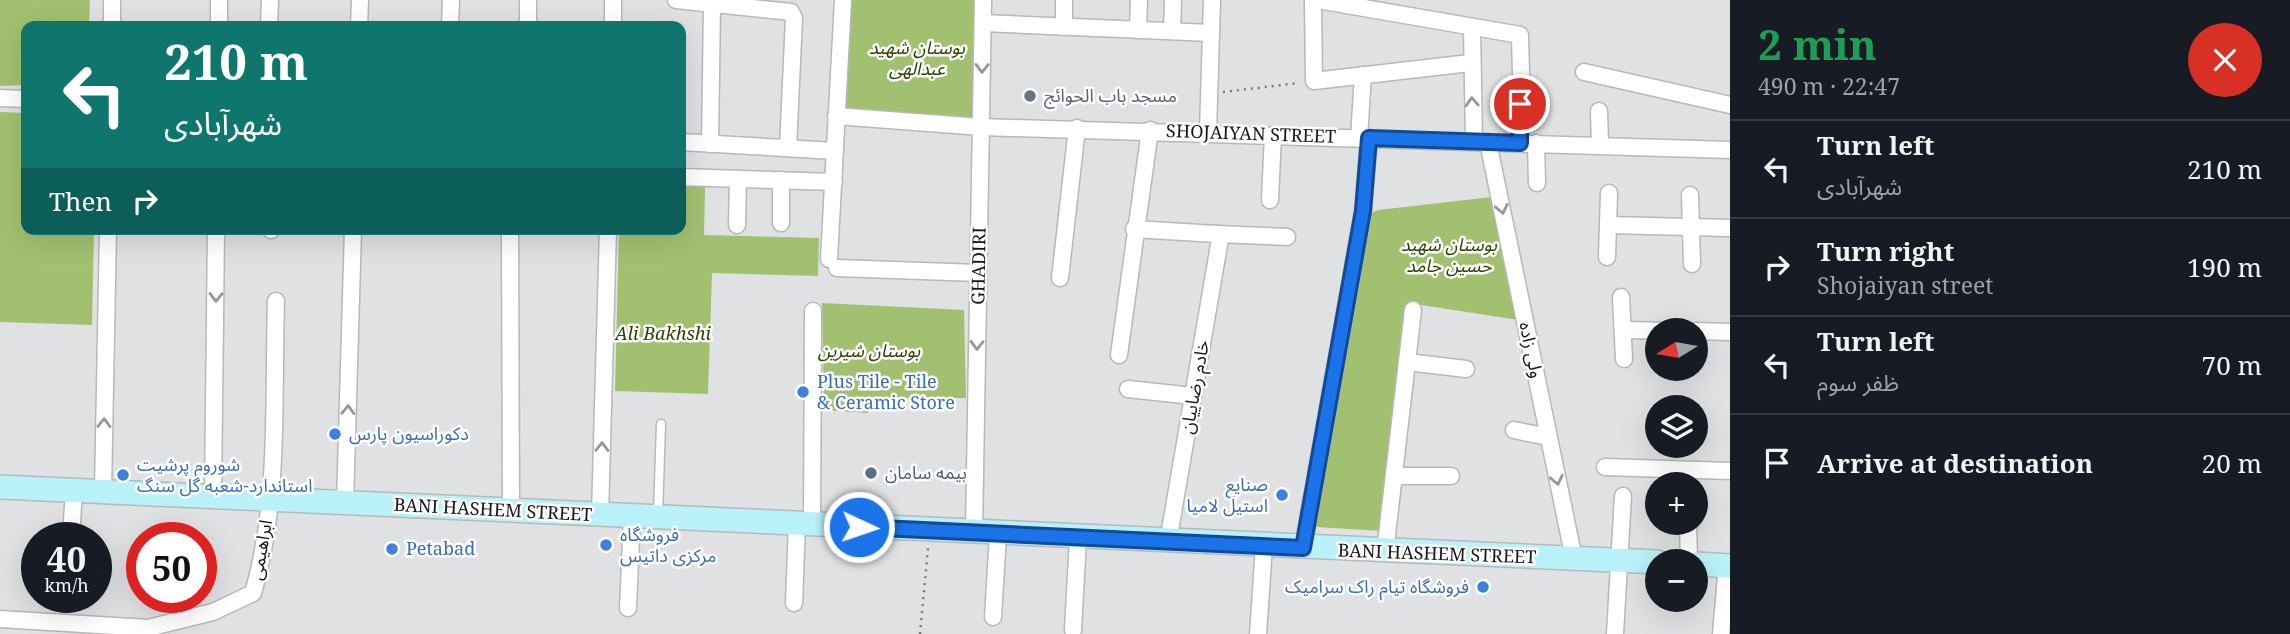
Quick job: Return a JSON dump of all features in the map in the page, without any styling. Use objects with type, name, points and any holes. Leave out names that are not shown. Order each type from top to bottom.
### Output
[{"type":"main road","name":"BANI HASHEM STREET","points":[[0,486],[1078,538],[1645,562]]},
{"type":"main road","points":[[1708,564],[1729,565]]},
{"type":"street","points":[[112,0],[112,21]]},
{"type":"street","points":[[219,0],[219,21]]},
{"type":"street","points":[[269,21],[270,0]]},
{"type":"street","points":[[359,21],[360,0]]},
{"type":"street","points":[[450,21],[451,0]]},
{"type":"street","points":[[528,0],[528,21]]},
{"type":"street","points":[[613,0],[613,21]]},
{"type":"street","points":[[678,0],[712,4],[757,4],[791,12],[794,18],[788,148]]},
{"type":"street","points":[[843,0],[836,116],[833,263],[978,273]]},
{"type":"street","name":"GHADIRI","points":[[974,533],[983,0]]},
{"type":"street","points":[[1064,0],[1064,27]]},
{"type":"street","points":[[1138,30],[1139,0]]},
{"type":"street","points":[[1172,31],[1173,0]]},
{"type":"street","points":[[1208,132],[1212,0]]},
{"type":"street","points":[[1470,63],[1314,81],[1316,0],[1520,34],[1521,75]]},
{"type":"street","points":[[710,144],[712,4]]},
{"type":"street","points":[[983,23],[1211,33]]},
{"type":"street","name":"ولی زاده","points":[[1472,27],[1470,63],[1481,142],[1549,437],[1573,559]]},
{"type":"street","points":[[1584,72],[1730,105]]},
{"type":"street","points":[[1303,548],[1363,211],[1363,75]]},
{"type":"street","points":[[0,98],[21,99]]},
{"type":"street","points":[[1520,104],[1537,183]]},
{"type":"street","points":[[1599,111],[1600,145]]},
{"type":"street","name":"SHOJAIYAN STREET","points":[[836,116],[981,127],[1150,130],[1730,150]]},
{"type":"street","points":[[1060,278],[1077,128]]},
{"type":"street","points":[[1119,355],[1134,229],[1150,130]]},
{"type":"street","points":[[1270,200],[1273,135]]},
{"type":"street","points":[[686,142],[835,151]]},
{"type":"street","points":[[686,177],[834,182]]},
{"type":"street","points":[[737,225],[738,179]]},
{"type":"street","points":[[781,180],[781,223]]},
{"type":"street","points":[[1607,257],[1609,193]]},
{"type":"street","points":[[1690,198],[1690,195],[1692,264]]},
{"type":"street","points":[[1608,225],[1730,229]]},
{"type":"street","points":[[1134,229],[1287,237]]},
{"type":"street","name":"خادم رضاییان","points":[[1168,542],[1220,239],[1217,234]]},
{"type":"street","points":[[103,491],[108,235]]},
{"type":"street","points":[[213,497],[216,235]]},
{"type":"street","points":[[345,503],[353,235]]},
{"type":"street","points":[[510,235],[511,511]]},
{"type":"street","points":[[600,515],[607,235]]},
{"type":"street","points":[[1621,297],[1624,359]]},
{"type":"street","points":[[270,499],[276,301]]},
{"type":"street","points":[[1385,552],[1413,310]]},
{"type":"street","points":[[794,603],[804,525],[813,312]]},
{"type":"street","points":[[1623,330],[1645,330]]},
{"type":"street","points":[[1708,331],[1730,332]]},
{"type":"street","points":[[1407,362],[1466,369]]},
{"type":"street","points":[[1128,388],[1193,396]]},
{"type":"street","points":[[1514,430],[1549,437]]},
{"type":"street","points":[[1605,467],[1730,471]]},
{"type":"street","points":[[1394,476],[1451,476]]},
{"type":"street","points":[[72,522],[74,490]]},
{"type":"street","points":[[1615,634],[1623,496]]},
{"type":"street","name":"ابراهیمی","points":[[3,624],[148,628],[223,607],[253,593],[262,562],[270,499]]},
{"type":"street","points":[[628,608],[632,516]]},
{"type":"street","points":[[993,617],[998,534]]},
{"type":"street","points":[[1073,630],[1078,538]]},
{"type":"street","points":[[1258,634],[1264,546]]},
{"type":"street","points":[[1721,634],[1729,565]]},
{"type":"lane","points":[[658,518],[661,424]]},
{"type":"path","points":[[1209,94],[1314,81]]},
{"type":"path","points":[[920,634],[930,531]]},
{"type":"green space","points":[[0,0],[90,0],[89,21],[21,21],[21,85],[0,86]]},
{"type":"green space","name":"بوستان شهید عبدالهی","points":[[847,0],[980,0],[978,121],[841,112]]},
{"type":"green space","points":[[0,112],[21,113],[21,235],[94,235],[92,325],[0,322]]},
{"type":"green space","name":"Ali Bakhshi","points":[[686,187],[705,187],[704,235],[819,238],[818,276],[712,273],[708,394],[615,391],[619,235],[686,235]]},
{"type":"green space","name":"بوستان شهید حسین جامد","points":[[1492,197],[1519,320],[1408,303],[1383,531],[1315,527],[1369,214],[1378,210]]},
{"type":"green space","name":"بوستان شیرین","points":[[822,303],[964,310],[966,398],[872,398],[868,413],[824,410]]},
{"type":"place","name":"مسجد باب الحوائج","points":[[1030,96]]},
{"type":"place","name":"Plus Tile - Tile & Ceramic Store","points":[[803,392]]},
{"type":"place","name":"دکوراسیون پارس","points":[[335,434]]},
{"type":"place","name":"بیمه سامان","points":[[871,473]]},
{"type":"place","name":"شوروم پرشیت استاندارد-شعبه گل سنگ","points":[[123,475]]},
{"type":"place","name":"صنایع استیل لامیا","points":[[1282,495]]},
{"type":"place","name":"فروشگاه مرکزی داتیس","points":[[606,545]]},
{"type":"place","name":"Petabad","points":[[392,549]]},
{"type":"place","name":"فروشگاه تیام راک سرامیک","points":[[1483,587]]},
{"type":"route","points":[[859,527],[1303,548],[1363,211],[1369,138],[1520,143],[1520,104]]}]
